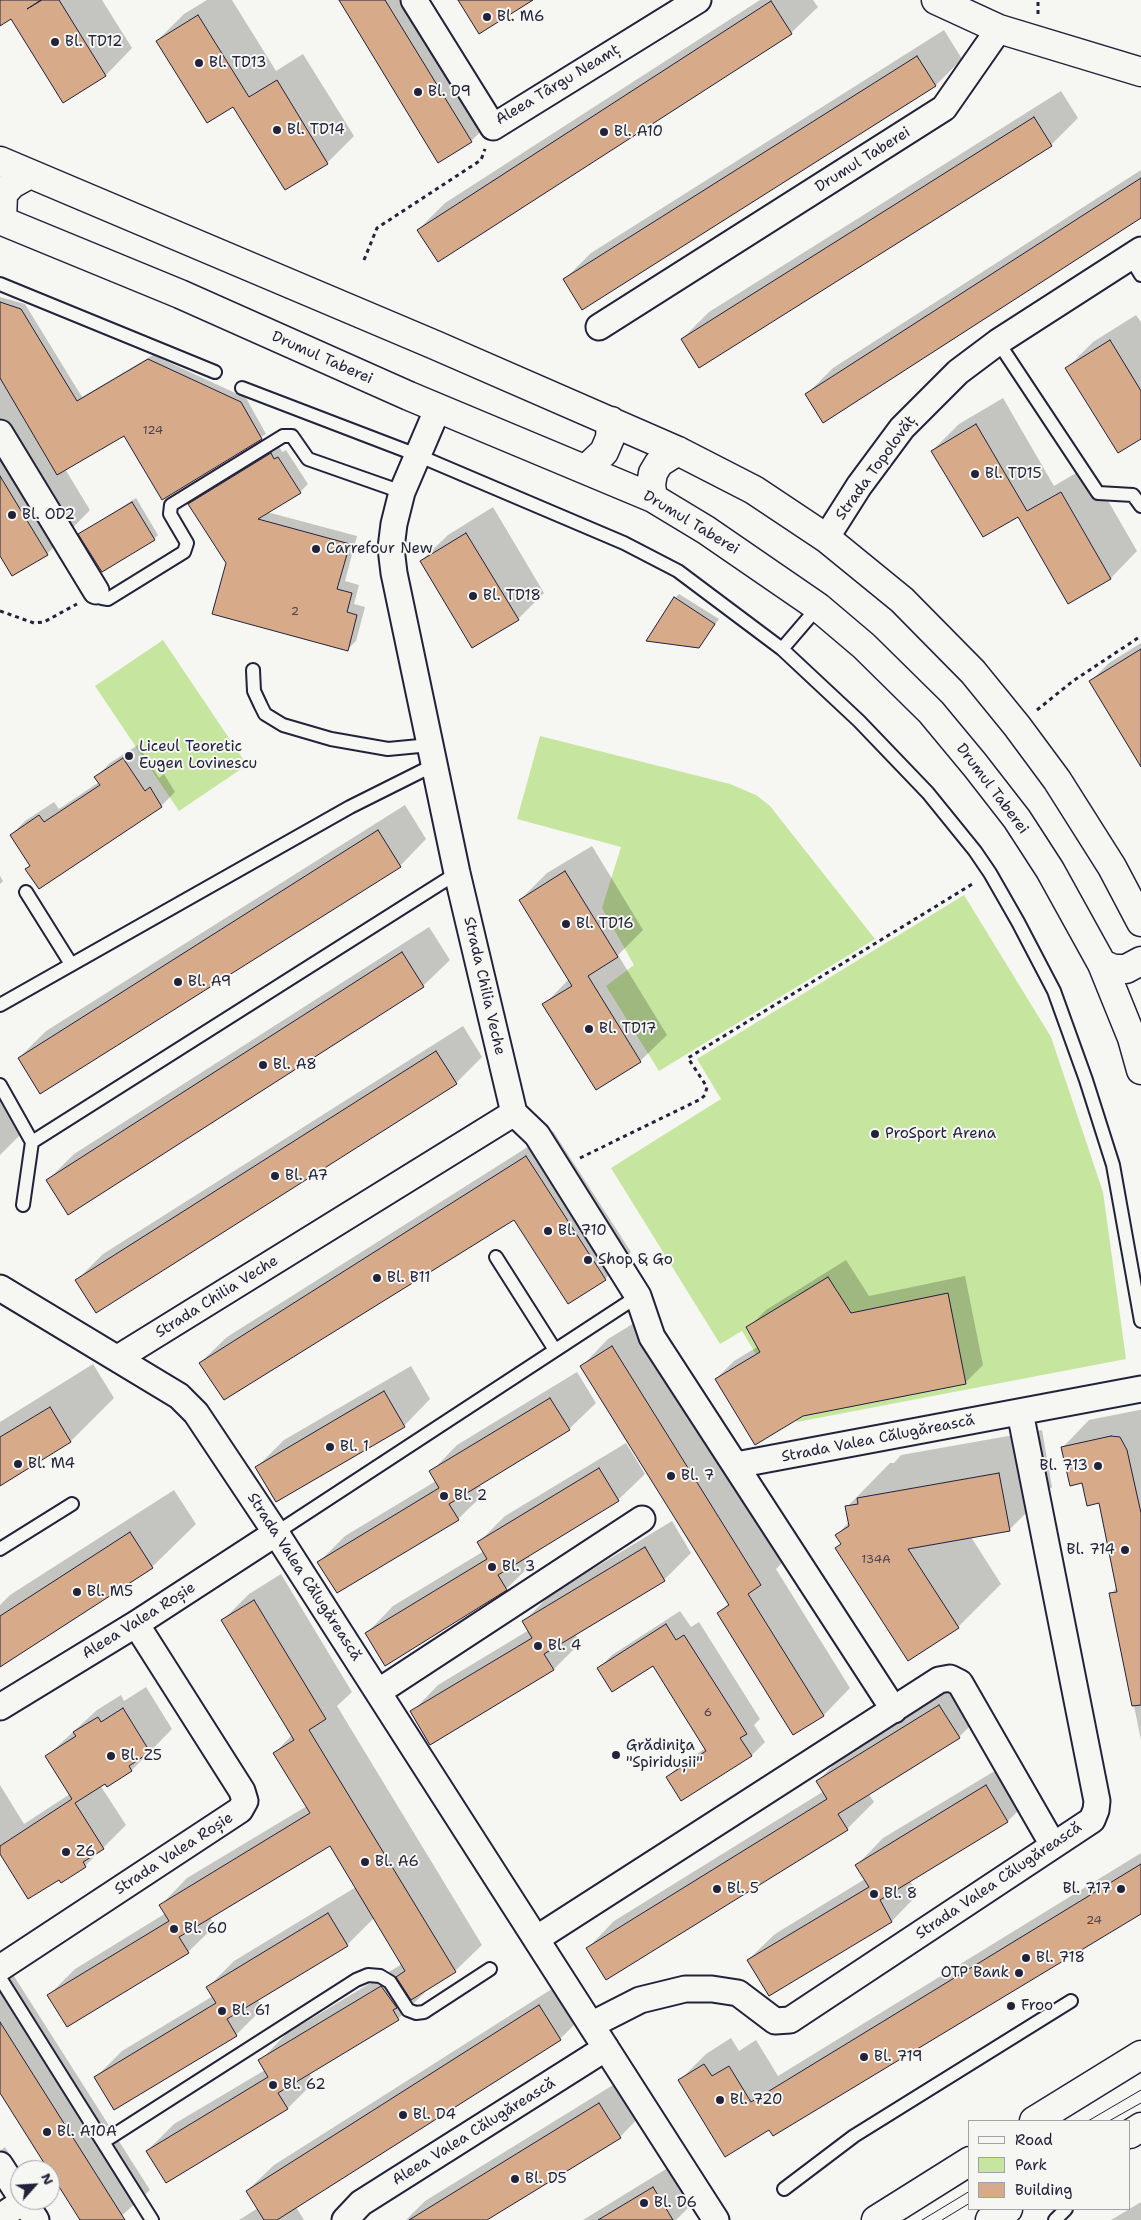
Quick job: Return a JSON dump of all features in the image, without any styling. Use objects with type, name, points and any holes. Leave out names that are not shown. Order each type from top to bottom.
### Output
[{"type":"main road","points":[[936,0],[999,29],[1141,72]]},
{"type":"main road","points":[[0,161],[678,451],[754,490],[826,538],[868,570],[921,619],[973,672],[1017,726],[1062,788],[1112,867],[1141,922]]},
{"type":"main road","points":[[1,221],[3,194],[12,184],[30,174]]},
{"type":"main road","name":"Drumul Taberei","points":[[1,221],[180,294],[438,408],[653,498],[706,530],[818,607],[864,646],[930,712],[1017,819],[1050,870],[1102,964],[1136,1031],[1141,1070]]},
{"type":"main road","points":[[586,470],[604,452],[610,438],[611,421]]},
{"type":"main road","points":[[653,498],[651,485],[653,473],[658,463],[678,451]]},
{"type":"main road","points":[[1102,964],[1114,969],[1126,969],[1141,961]]},
{"type":"main road","points":[[1036,2120],[1141,2055]]},
{"type":"main road","points":[[876,2220],[968,2162]]},
{"type":"main road","points":[[990,2220],[1006,2210]]},
{"type":"street","name":"Aleea Târgu Neamț","points":[[414,0],[493,127],[698,0]]},
{"type":"street","name":"Drumul Taberei","points":[[599,326],[944,108],[999,29]]},
{"type":"street","name":"Strada Topolovăț","points":[[826,538],[859,486],[902,428],[958,372],[998,342],[1137,261]]},
{"type":"street","name":"Strada Chilia Veche","points":[[118,1358],[514,1113],[457,873],[394,573],[392,548],[394,524],[402,492],[438,408]]},
{"type":"street","points":[[0,433],[96,591]]},
{"type":"street","points":[[514,1113],[536,1135],[558,1168],[638,1296],[652,1337],[894,1710]]},
{"type":"street","name":"Strada Valea Călugărească","points":[[0,1288],[179,1396],[196,1413],[276,1533],[716,2220]]},
{"type":"street","name":"Strada Valea Călugărească","points":[[736,1465],[1141,1389]]},
{"type":"street","name":"Strada Valea Călugărească","points":[[591,2025],[640,2000],[685,1989],[712,1989],[738,1994],[775,2021],[790,2020],[1092,1820],[1097,1800],[1020,1412]]},
{"type":"street","points":[[378,1692],[642,1520]]},
{"type":"street","name":"Aleea Valea Roșie","points":[[0,1707],[136,1624],[276,1533]]},
{"type":"street","name":"Strada Valea Roșie","points":[[0,1968],[240,1810],[245,1801],[242,1791],[136,1624]]},
{"type":"street","points":[[536,1939],[939,1680],[950,1678],[960,1683],[1053,1845]]},
{"type":"street","name":"Aleea Valea Călugărească","points":[[345,2220],[361,2203],[606,2048]]},
{"type":"street","points":[[0,2165],[10,2180]]},
{"type":"street","points":[[0,2217],[14,2210]]},
{"type":"lane","points":[[0,284],[215,372]]},
{"type":"lane","points":[[998,342],[1098,493],[1133,495],[1141,506]]},
{"type":"lane","points":[[242,388],[417,455],[624,543],[678,571],[782,649],[859,721],[928,793],[975,851],[1018,922],[1054,991],[1086,1080],[1113,1166],[1141,1321]]},
{"type":"lane","points":[[96,591],[102,598],[108,599],[184,552],[187,542],[170,514],[172,505],[283,436],[292,436],[308,459],[402,492]]},
{"type":"lane","points":[[782,649],[818,607]]},
{"type":"lane","points":[[253,670],[254,691],[260,706],[265,714],[283,725],[331,739],[432,755]]},
{"type":"lane","points":[[0,1005],[350,807],[432,755]]},
{"type":"lane","points":[[32,1142],[457,873]]},
{"type":"lane","points":[[26,892],[71,964]]},
{"type":"lane","points":[[0,1085],[32,1142],[23,1205]]},
{"type":"lane","points":[[496,1257],[555,1350]]},
{"type":"lane","points":[[276,1533],[638,1296]]},
{"type":"lane","points":[[0,1550],[72,1504]]},
{"type":"lane","points":[[103,2142],[356,1980],[368,1975],[380,1976],[390,1982],[408,2010],[416,2013],[424,2012],[490,1969]]},
{"type":"lane","points":[[0,1978],[152,2220]]},
{"type":"lane","points":[[784,2189],[854,2136],[1072,2000]]},
{"type":"lane","points":[[1055,2220],[1065,2210]]},
{"type":"path","points":[[364,260],[377,228],[482,160],[493,127]]},
{"type":"path","points":[[0,612],[34,623],[44,622],[96,591]]},
{"type":"path","points":[[1017,726],[1073,681],[1141,636]]},
{"type":"path","points":[[558,1168],[701,1099],[705,1095],[707,1087],[688,1058],[990,873]]},
{"type":"green space","points":[[163,640],[247,765],[179,811],[95,686]]},
{"type":"green space","points":[[540,736],[730,784],[756,795],[770,806],[875,939],[659,1071],[606,986],[634,965],[602,908],[621,847],[517,819]]},
{"type":"green space","name":"ProSport Arena","points":[[964,895],[1051,1037],[1103,1192],[1126,1359],[797,1422],[742,1331],[720,1344],[611,1168],[721,1099],[697,1059]]},
{"type":"building","name":"Bl. TD12","points":[[0,0],[41,0],[27,9],[42,0],[59,0],[106,76],[63,103],[11,19],[0,26]]},
{"type":"building","name":"Bl. D9","points":[[339,0],[385,0],[472,142],[438,163]]},
{"type":"building","name":"Bl. M6","points":[[458,0],[533,0],[479,34]]},
{"type":"building","name":"Bl. A10","points":[[771,1],[792,34],[438,262],[417,230]]},
{"type":"building","points":[[198,15],[249,97],[277,80],[328,164],[285,190],[233,107],[207,123],[156,41]]},
{"type":"building","points":[[917,56],[936,86],[582,310],[563,279]]},
{"type":"building","points":[[1034,117],[1052,146],[699,368],[681,339]]},
{"type":"building","points":[[1141,178],[1141,218],[823,423],[805,394]]},
{"type":"building","points":[[0,302],[21,309],[77,401],[148,359],[241,402],[262,439],[162,500],[124,436],[57,475],[0,378]]},
{"type":"building","points":[[1110,340],[1141,391],[1141,439],[1118,453],[1065,368]]},
{"type":"building","points":[[976,424],[1027,511],[1061,492],[1111,579],[1068,604],[1018,517],[983,537],[931,451]]},
{"type":"building","points":[[271,453],[274,459],[278,457],[301,493],[258,519],[350,544],[337,589],[352,593],[347,612],[357,615],[348,651],[212,614],[226,563],[188,504]]},
{"type":"building","name":"Bl. OD2","points":[[0,476],[48,555],[12,576],[0,556]]},
{"type":"building","points":[[132,502],[155,540],[102,572],[78,534]]},
{"type":"building","name":"Bl. TD18","points":[[466,533],[519,620],[472,648],[420,561]]},
{"type":"building","points":[[674,597],[715,624],[699,648],[646,641]]},
{"type":"building","points":[[1141,649],[1141,767],[1089,681]]},
{"type":"building","points":[[123,758],[145,791],[150,787],[162,807],[39,889],[25,869],[30,866],[10,835],[39,815],[44,822],[100,785],[94,777]]},
{"type":"building","name":"Bl. A9","points":[[378,830],[401,867],[40,1094],[18,1058]]},
{"type":"building","points":[[565,871],[618,957],[588,976],[641,1062],[596,1090],[542,1004],[572,986],[519,900]]},
{"type":"building","name":"Bl. A8","points":[[402,952],[424,987],[68,1215],[46,1180]]},
{"type":"building","name":"Bl. A7","points":[[436,1051],[457,1084],[96,1313],[75,1280]]},
{"type":"building","name":"Bl. B11","points":[[526,1156],[606,1280],[568,1304],[514,1220],[224,1400],[199,1363]]},
{"type":"building","points":[[828,1277],[851,1313],[948,1293],[966,1384],[803,1416],[755,1445],[715,1379],[760,1352],[746,1327]]},
{"type":"building","name":"Bl. 7","points":[[612,1346],[761,1585],[748,1594],[824,1716],[793,1735],[717,1613],[729,1605],[580,1366]]},
{"type":"building","name":"Bl. 1","points":[[384,1391],[405,1427],[276,1502],[255,1467]]},
{"type":"building","name":"Bl. 2","points":[[550,1398],[570,1430],[449,1504],[459,1520],[337,1593],[317,1562],[439,1488],[429,1471]]},
{"type":"building","name":"Bl. M4","points":[[50,1407],[71,1442],[0,1486],[0,1437]]},
{"type":"building","points":[[1111,1436],[1120,1437],[1127,1450],[1141,1513],[1141,1705],[1132,1706],[1109,1593],[1117,1592],[1099,1503],[1087,1506],[1082,1483],[1070,1486],[1061,1447]]},
{"type":"building","name":"Bl. 3","points":[[599,1468],[619,1501],[498,1575],[507,1590],[385,1666],[365,1633],[487,1559],[477,1542]]},
{"type":"building","points":[[999,1473],[1010,1531],[908,1549],[959,1628],[908,1661],[835,1548],[841,1544],[835,1535],[849,1526],[845,1506],[858,1504],[857,1498]]},
{"type":"building","name":"Bl. M5","points":[[130,1532],[153,1568],[0,1667],[0,1616]]},
{"type":"building","name":"Bl. 4","points":[[645,1547],[665,1581],[544,1654],[554,1670],[430,1745],[410,1711],[532,1638],[522,1621]]},
{"type":"building","points":[[254,1600],[326,1719],[309,1730],[456,1972],[411,2000],[396,1977],[405,1971],[330,1846],[179,1937],[189,1953],[67,2027],[47,1995],[169,1921],[159,1905],[310,1813],[273,1753],[294,1740],[221,1620]]},
{"type":"building","points":[[666,1624],[676,1640],[684,1635],[747,1734],[740,1738],[752,1756],[681,1801],[666,1777],[706,1751],[653,1666],[612,1692],[597,1668]]},
{"type":"building","name":"Bl. 5","points":[[939,1705],[960,1738],[838,1814],[848,1830],[606,1980],[586,1948],[827,1799],[816,1781]]},
{"type":"building","points":[[123,1708],[150,1752],[129,1766],[132,1771],[107,1787],[105,1784],[75,1803],[104,1849],[83,1862],[86,1867],[61,1883],[59,1880],[28,1899],[0,1854],[0,1846],[72,1799],[45,1756],[76,1736],[73,1732],[98,1717],[101,1722]]},
{"type":"building","name":"Bl. 8","points":[[986,1785],[1008,1822],[880,1900],[892,1922],[769,1996],[747,1960],[869,1887],[855,1865]]},
{"type":"building","points":[[1141,1864],[1141,1914],[773,2136],[769,2130],[725,2157],[678,2080],[704,2064],[712,2076],[729,2066],[751,2102]]},
{"type":"building","name":"Bl. 61","points":[[328,1913],[348,1946],[227,2019],[237,2036],[114,2110],[94,2077],[216,2003],[206,1987]]},
{"type":"building","name":"Bl. 62","points":[[381,1986],[397,2008],[393,2010],[399,2020],[278,2093],[288,2109],[166,2183],[146,2151],[268,2077],[258,2060]]},
{"type":"building","name":"Bl. D4","points":[[539,2005],[561,2040],[277,2220],[264,2220],[246,2191]]},
{"type":"building","name":"Bl. A10A","points":[[0,2022],[125,2220],[80,2220],[60,2188],[60,2160],[42,2160],[0,2093]]},
{"type":"building","name":"Bl. D5","points":[[599,2103],[621,2138],[487,2220],[409,2220]]},
{"type":"building","name":"Bl. D6","points":[[653,2187],[673,2220],[598,2220]]},
{"type":"tram line","points":[[1090,2120],[1141,2090]]},
{"type":"tram line","points":[[1111,2120],[1141,2103]]},
{"type":"tram line","points":[[922,2220],[968,2192]]},
{"type":"tram line","points":[[942,2220],[968,2204]]},
{"type":"place","name":"Bl. M6","points":[[487,17]]},
{"type":"place","name":"Bl. TD12","points":[[55,42]]},
{"type":"place","name":"Bl. TD13","points":[[199,63]]},
{"type":"place","name":"Bl. D9","points":[[418,92]]},
{"type":"place","name":"Bl. TD14","points":[[277,130]]},
{"type":"place","name":"Bl. A10","points":[[604,132]]},
{"type":"place","name":"Bl. TD15","points":[[975,474]]},
{"type":"place","name":"Bl. OD2","points":[[12,515]]},
{"type":"place","name":"Carrefour New","points":[[316,549]]},
{"type":"place","name":"Bl. TD18","points":[[473,596]]},
{"type":"place","name":"Liceul Teoretic Eugen Lovinescu","points":[[129,756]]},
{"type":"place","name":"Bl. TD16","points":[[566,924]]},
{"type":"place","name":"Bl. A9","points":[[178,982]]},
{"type":"place","name":"Bl. TD17","points":[[589,1029]]},
{"type":"place","name":"Bl. A8","points":[[263,1065]]},
{"type":"place","name":"ProSport Arena","points":[[875,1134]]},
{"type":"place","name":"Bl. A7","points":[[275,1176]]},
{"type":"place","name":"Bl. 710","points":[[548,1231]]},
{"type":"place","name":"Shop & Go","points":[[588,1260]]},
{"type":"place","name":"Bl. B11","points":[[377,1278]]},
{"type":"place","name":"Bl. 1","points":[[330,1447]]},
{"type":"place","name":"Bl. M4","points":[[18,1464]]},
{"type":"place","name":"Bl. 713","points":[[1098,1466]]},
{"type":"place","name":"Bl. 7","points":[[671,1476]]},
{"type":"place","name":"Bl. 2","points":[[444,1496]]},
{"type":"place","name":"Bl. 714","points":[[1125,1550]]},
{"type":"place","name":"Bl. 3","points":[[492,1567]]},
{"type":"place","name":"Bl. M5","points":[[77,1592]]},
{"type":"place","name":"Bl. 4","points":[[538,1646]]},
{"type":"place","name":"Grădiniţa \"Spiridușii\"","points":[[616,1755]]},
{"type":"place","name":"Bl. Z5","points":[[111,1756]]},
{"type":"place","name":"Z6","points":[[66,1852]]},
{"type":"place","name":"Bl. A6","points":[[365,1862]]},
{"type":"place","name":"Bl. 5","points":[[717,1889]]},
{"type":"place","name":"Bl. 717","points":[[1121,1889]]},
{"type":"place","name":"Bl. 8","points":[[874,1894]]},
{"type":"place","name":"Bl. 60","points":[[174,1929]]},
{"type":"place","name":"Bl. 718","points":[[1026,1958]]},
{"type":"place","name":"OTP Bank","points":[[1019,1973]]},
{"type":"place","name":"Froo","points":[[1011,2006]]},
{"type":"place","name":"Bl. 61","points":[[222,2011]]},
{"type":"place","name":"Bl. 719","points":[[864,2057]]},
{"type":"place","name":"Bl. 62","points":[[273,2085]]},
{"type":"place","name":"Bl. 720","points":[[720,2100]]},
{"type":"place","name":"Bl. D4","points":[[403,2115]]},
{"type":"place","name":"Bl. A10A","points":[[47,2132]]},
{"type":"place","name":"Bl. D5","points":[[515,2179]]},
{"type":"place","name":"Bl. D6","points":[[644,2203]]}]
